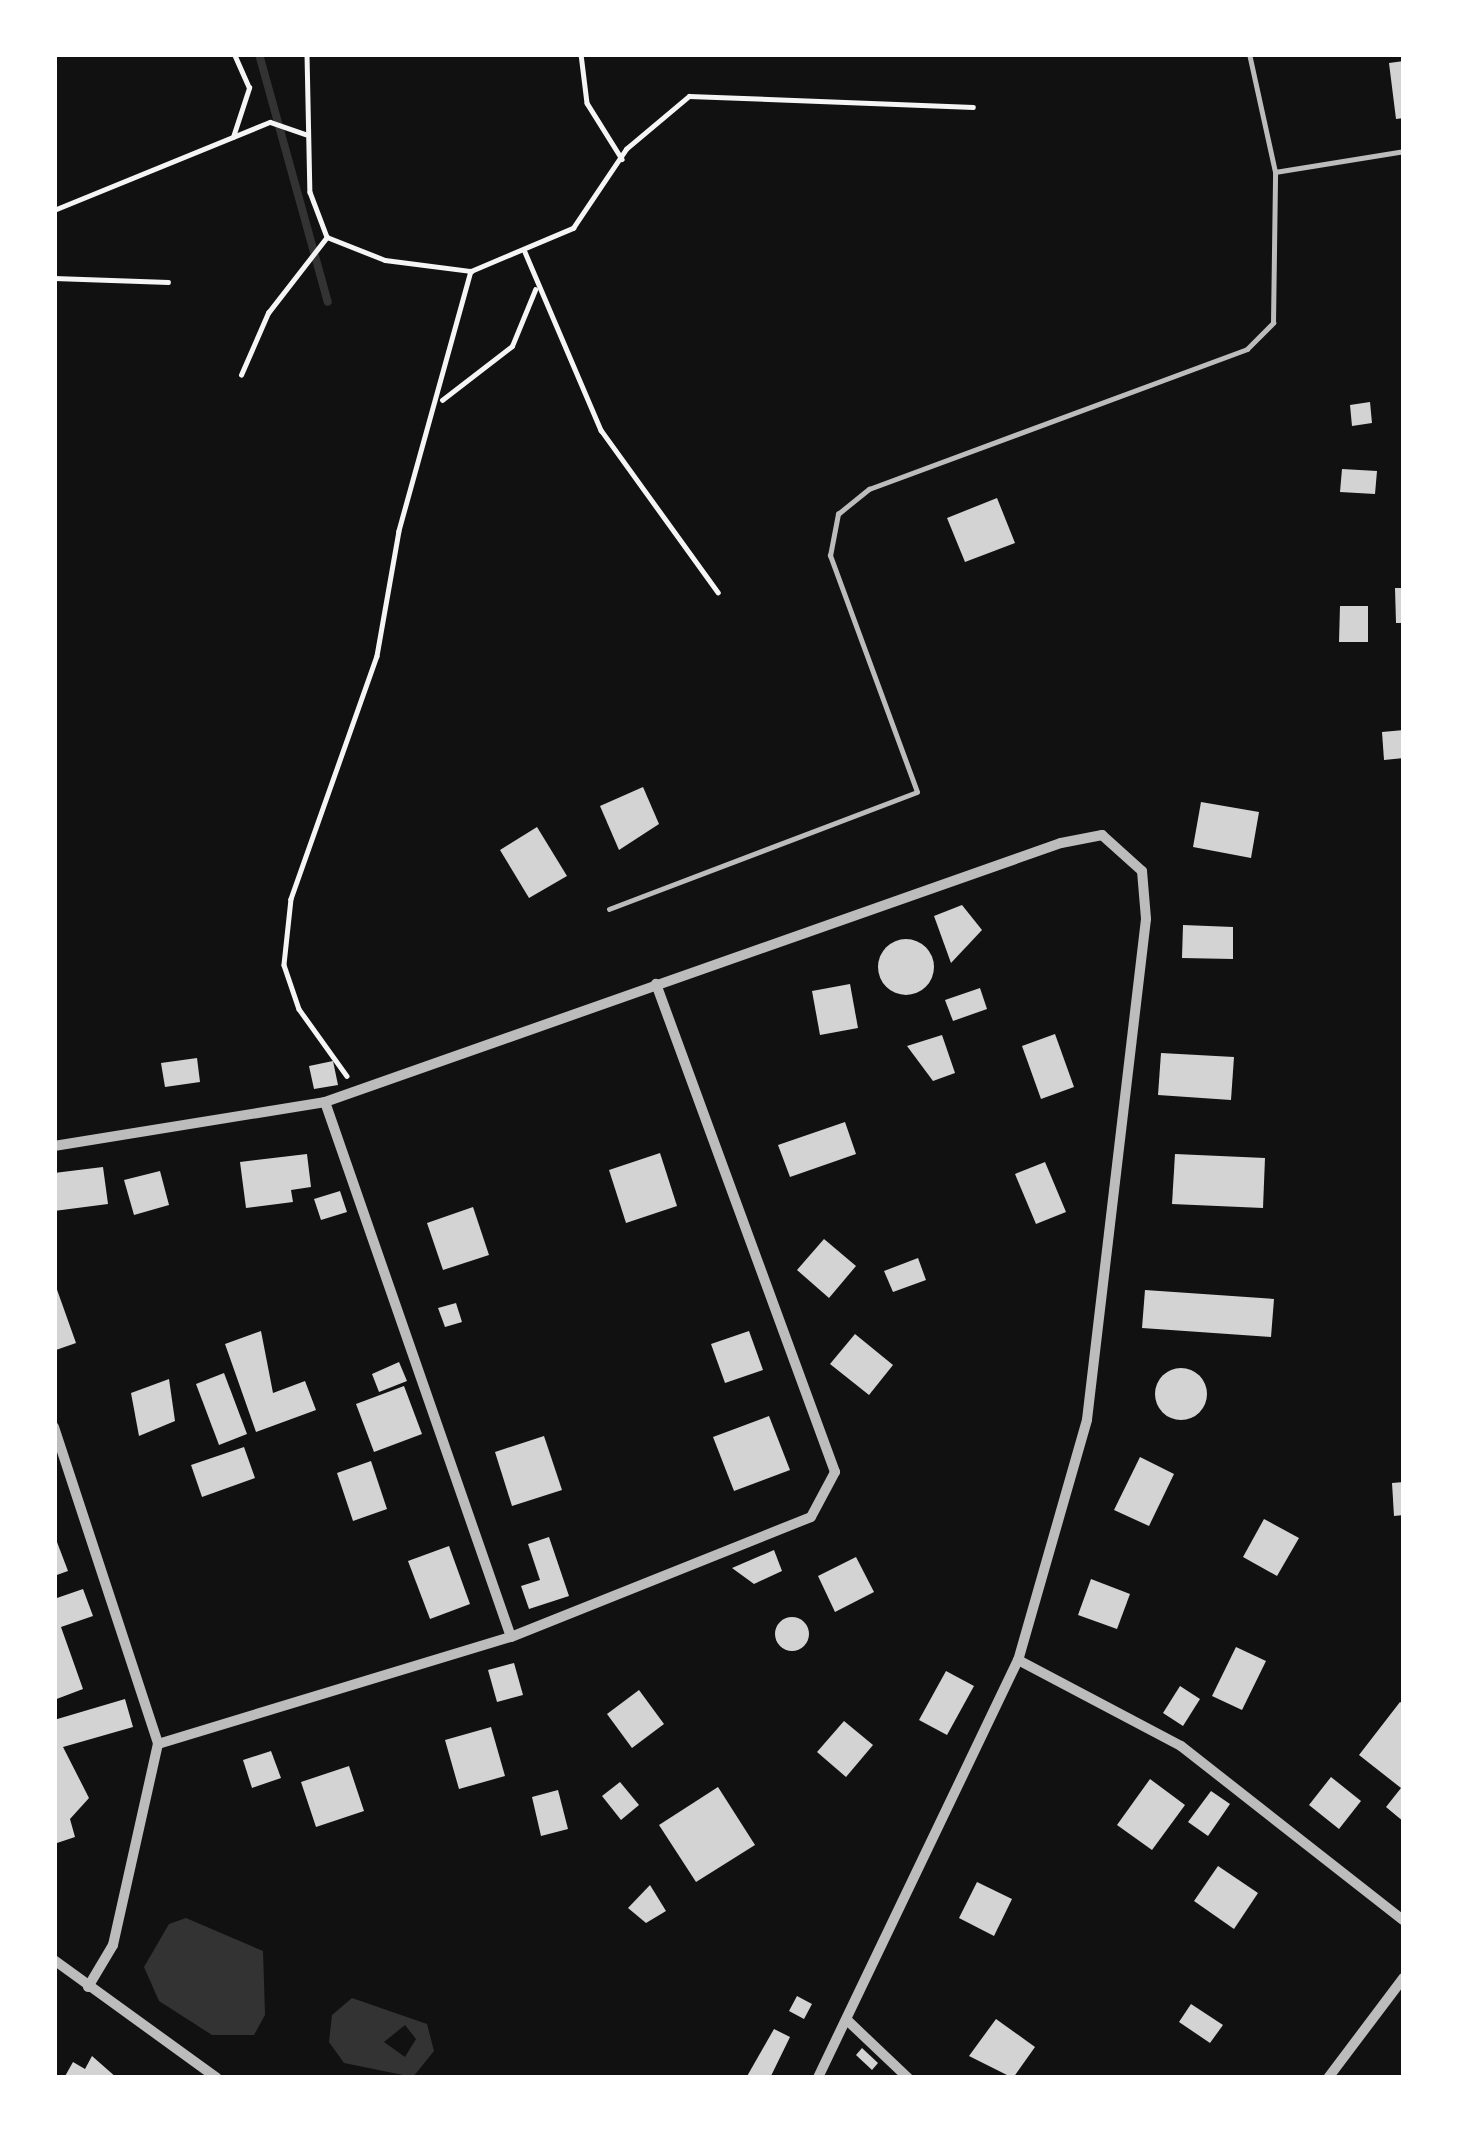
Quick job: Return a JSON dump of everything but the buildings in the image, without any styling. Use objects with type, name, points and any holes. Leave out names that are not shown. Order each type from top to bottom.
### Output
[{"type":"street","points":[[54,1146],[326,1102],[1061,843],[1102,836],[1142,871],[1146,920],[1087,1420],[1018,1660],[818,2078]]},
{"type":"street","points":[[158,1744],[512,1637],[812,1517],[836,1490],[656,983]]},
{"type":"street","points":[[326,1102],[512,1637]]},
{"type":"street","points":[[54,1427],[158,1744],[113,1945],[88,1987]]},
{"type":"street","points":[[1018,1660],[1180,1746],[1404,1921]]},
{"type":"street","points":[[54,1960],[217,2078]]},
{"type":"street","points":[[1328,2078],[1404,1977]]},
{"type":"street","points":[[848,2021],[908,2078]]},
{"type":"lane","points":[[610,909],[917,792],[830,556],[838,514],[869,489],[1247,349],[1274,323],[1275,172],[1249,54]]},
{"type":"lane","points":[[1275,172],[1404,151]]},
{"type":"path","points":[[232,137],[249,88],[234,54]]},
{"type":"path","points":[[241,375],[268,313],[327,237],[305,134],[307,54]]},
{"type":"path","points":[[581,54],[586,103],[622,159]]},
{"type":"path","points":[[327,237],[385,260],[471,271],[573,228],[622,159],[689,96],[974,107]]},
{"type":"path","points":[[54,210],[270,122],[305,134]]},
{"type":"path","points":[[527,247],[536,289],[601,430],[718,592]]},
{"type":"path","points":[[354,1093],[337,1048],[298,1009],[284,964],[291,898],[377,656],[399,531],[442,400],[471,271]]},
{"type":"path","points":[[54,278],[168,282]]},
{"type":"path","points":[[442,400],[512,346],[536,289]]},
{"type":"shaded area","points":[[186,1918],[263,1951],[265,2015],[254,2035],[212,2035],[159,2001],[144,1967],[169,1924]]},
{"type":"shaded area","points":[[352,1998],[427,2024],[434,2051],[413,2077],[344,2063],[329,2042],[332,2015]],"holes":[[[405,2025],[416,2039],[405,2057],[384,2042]]]},
{"type":"waterway","points":[[259,54],[328,302]]}]
